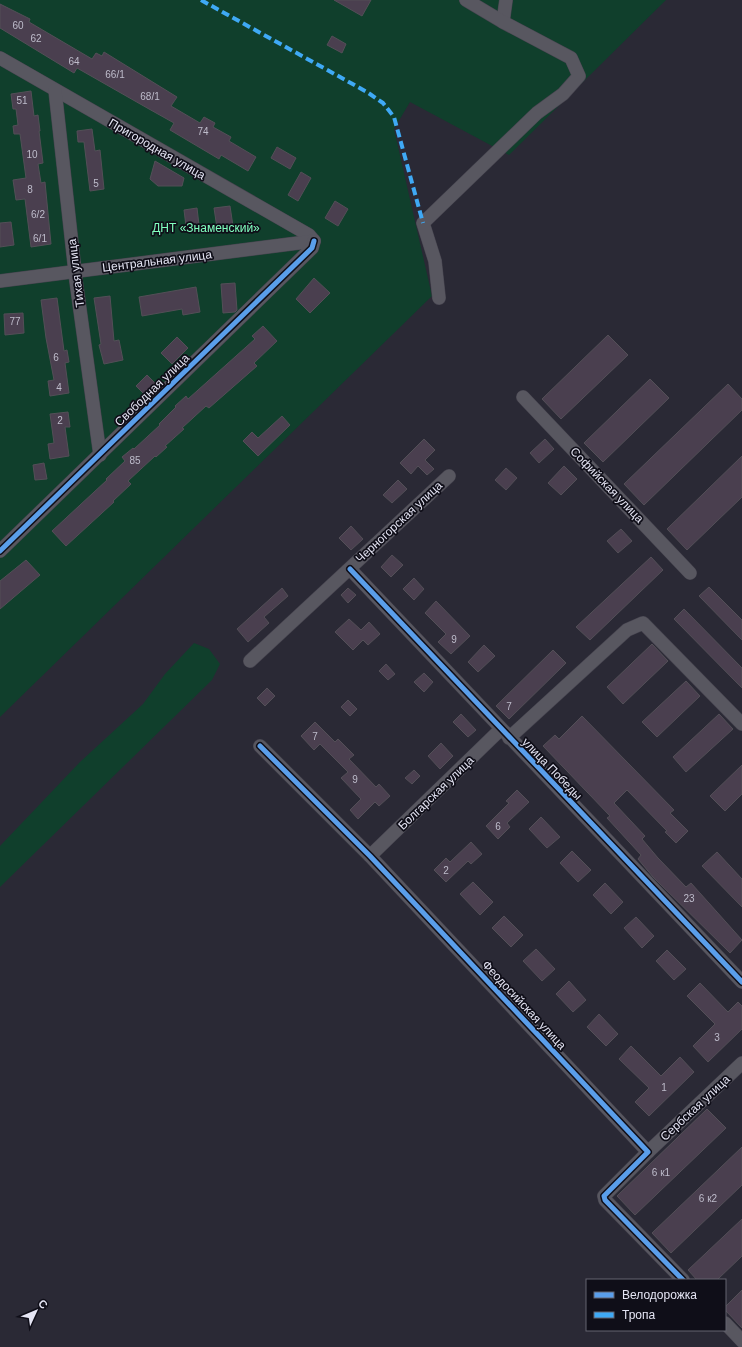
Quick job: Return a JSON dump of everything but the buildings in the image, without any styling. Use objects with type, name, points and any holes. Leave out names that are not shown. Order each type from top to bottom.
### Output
[{"type":"street","points":[[439,298],[436,261],[423,223],[537,113],[563,94],[579,76],[571,58],[503,22],[466,0]]},
{"type":"street","points":[[503,22],[506,0]]},
{"type":"street","name":"Пригородная улица","points":[[0,58],[314,240]]},
{"type":"street","name":"Тихая улица","points":[[55,90],[75,272],[100,455]]},
{"type":"street","name":"Центральная улица","points":[[0,281],[314,240]]},
{"type":"street","name":"Свободная улица","points":[[0,551],[312,248],[314,240]]},
{"type":"street","name":"Софийская улица","points":[[523,397],[690,573]]},
{"type":"street","name":"Черногорская улица","points":[[250,661],[449,476]]},
{"type":"street","name":"улица Победы","points":[[350,569],[742,982]]},
{"type":"street","name":"Болгарская улица","points":[[370,856],[505,734],[627,630],[643,623],[739,721]]},
{"type":"street","name":"Феодосийская улица","points":[[260,746],[370,856],[648,1152]]},
{"type":"street","name":"Сербская улица","points":[[648,1152],[742,1063]]},
{"type":"street","points":[[648,1152],[606,1192],[604,1196],[605,1200],[682,1279]]},
{"type":"street","points":[[726,1324],[742,1341]]},
{"type":"green space","name":"ДНТ «Знаменский»","points":[[0,0],[666,0],[509,155],[410,102],[394,129],[432,296],[0,717]]},
{"type":"green space","points":[[194,643],[209,649],[220,664],[212,680],[0,887],[0,846],[80,762],[143,704],[165,674]]},
{"type":"marked path","points":[[201,0],[367,92],[383,103],[394,117],[423,223]]},
{"type":"cycle path","points":[[0,551],[312,248],[314,241]]},
{"type":"cycle path","points":[[350,569],[742,982]]},
{"type":"cycle path","points":[[260,746],[370,856],[648,1152],[604,1196],[605,1200],[682,1279]]}]
